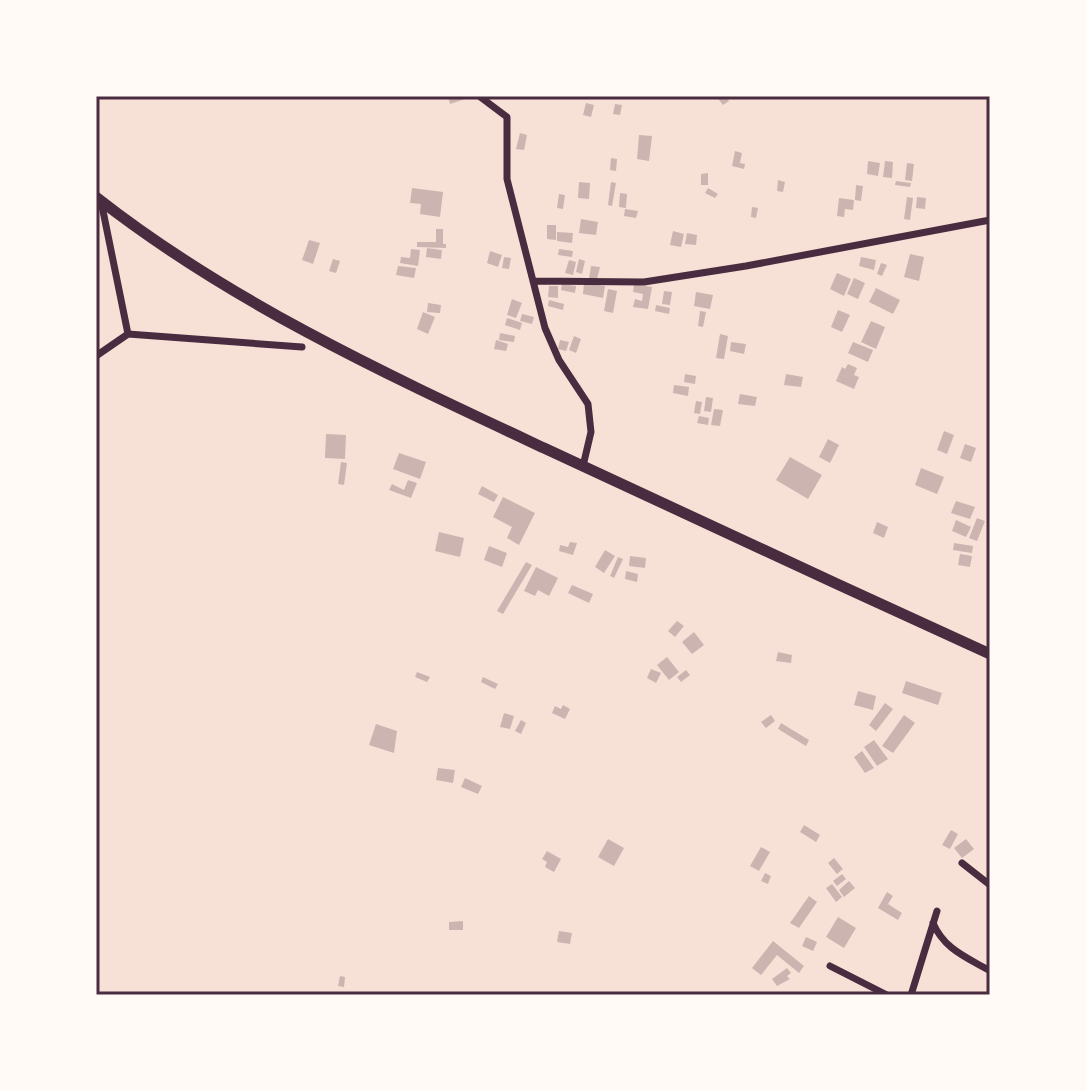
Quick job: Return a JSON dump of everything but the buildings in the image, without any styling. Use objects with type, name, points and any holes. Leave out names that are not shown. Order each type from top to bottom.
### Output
[{"type":"highway","points":[[98,199],[213,280],[410,385],[990,654]]},
{"type":"street","points":[[479,96],[507,117],[507,179],[549,339],[588,404],[591,432],[583,466]]},
{"type":"street","points":[[98,199],[128,334]]},
{"type":"street","points":[[533,281],[644,282],[990,220]]},
{"type":"street","points":[[96,356],[128,334],[302,347]]},
{"type":"street","points":[[962,863],[990,885]]},
{"type":"street","points":[[911,995],[937,911]]},
{"type":"street","points":[[933,923],[950,949],[990,971]]},
{"type":"street","points":[[830,966],[887,995]]}]
